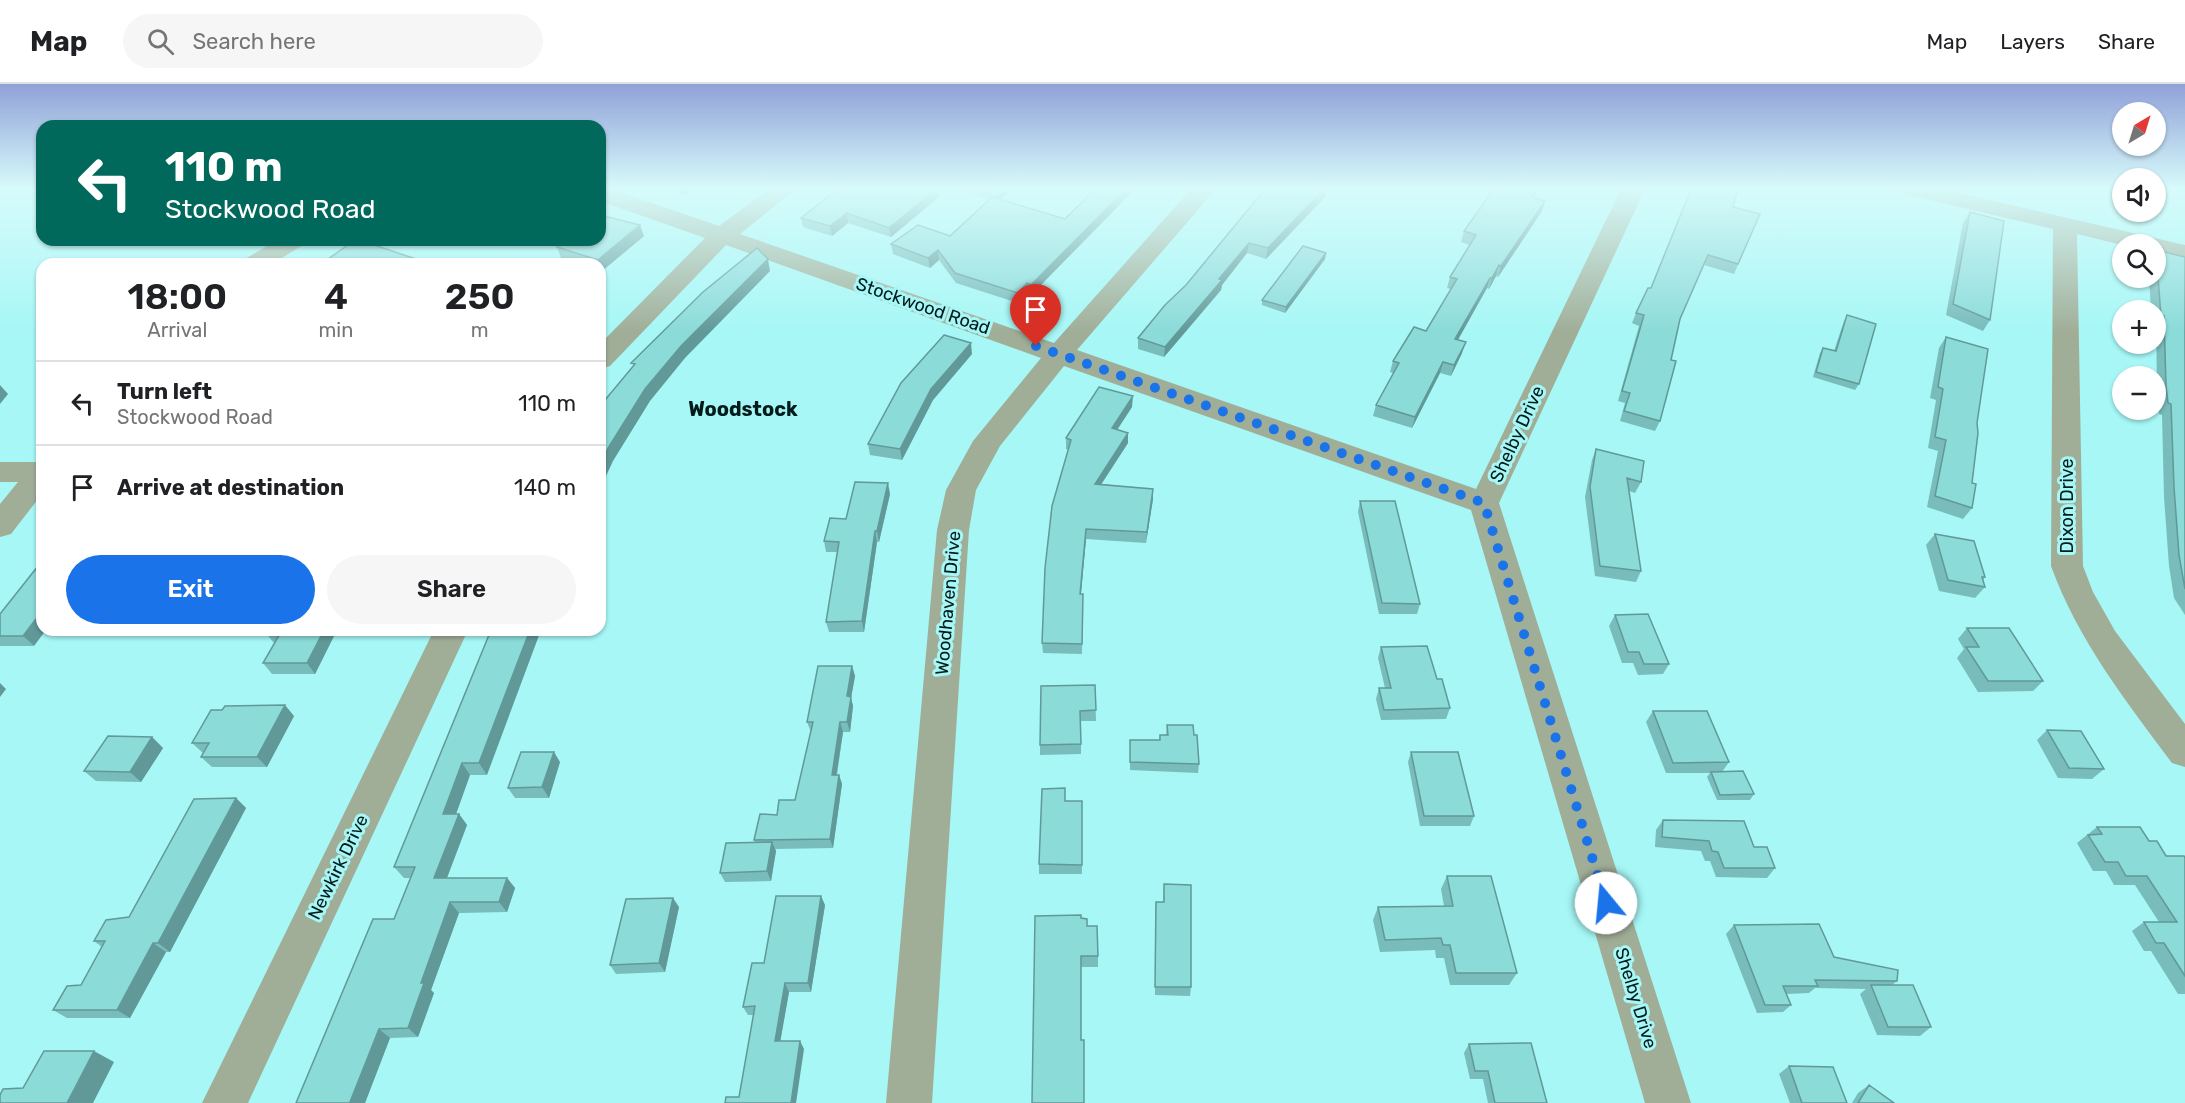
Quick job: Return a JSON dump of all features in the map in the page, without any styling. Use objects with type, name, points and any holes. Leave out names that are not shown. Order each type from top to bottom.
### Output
[{"type":"street","points":[[606,354],[720,237]]},
{"type":"street","name":"Stockwood Road","points":[[723,237],[1484,503]]},
{"type":"street","name":"Woodhaven Drive","points":[[909,1103],[953,530],[961,490],[988,441],[1059,354],[1162,237]]},
{"type":"street","name":"Shelby Drive","points":[[1610,237],[1484,503],[1668,1103]]},
{"type":"street","name":"Dixon Drive","points":[[2065,237],[2067,566],[2076,595],[2090,623],[2185,752]]},
{"type":"street","points":[[264,258],[284,246]]},
{"type":"street","points":[[2166,248],[2185,252]]},
{"type":"street","points":[[0,472],[36,473]]},
{"type":"street","points":[[0,526],[36,481]]},
{"type":"street","name":"Newkirk Drive","points":[[225,1103],[448,636]]},
{"type":"building","points":[[606,237],[626,237],[600,258],[592,258],[557,247],[606,246]]},
{"type":"building","points":[[902,237],[1079,237],[1031,285],[1027,283],[1018,293],[955,273],[938,250],[928,258],[891,244]]},
{"type":"building","points":[[1226,237],[1279,237],[1268,248],[1249,243],[1219,279],[1222,280],[1165,347],[1138,338],[1165,305],[1186,285]]},
{"type":"building","points":[[1475,237],[1521,237],[1490,278],[1455,339],[1466,342],[1454,365],[1443,362],[1415,417],[1376,405],[1399,363],[1393,361],[1414,327],[1426,331],[1457,279],[1450,277]]},
{"type":"building","points":[[1672,237],[1750,237],[1738,264],[1708,255],[1680,319],[1671,360],[1676,361],[1660,421],[1624,411],[1630,393],[1622,391],[1644,315],[1636,313],[1648,288],[1651,288]]},
{"type":"building","points":[[1965,237],[2002,237],[1990,320],[1953,304]]},
{"type":"building","points":[[346,246],[377,246],[413,258],[330,258]]},
{"type":"building","points":[[1303,246],[1326,253],[1286,307],[1262,300]]},
{"type":"building","points":[[757,248],[768,259],[681,346],[645,389],[606,452],[606,399],[635,364],[631,363],[703,292]]},
{"type":"building","points":[[2166,252],[2185,257],[2185,589],[2179,555],[2171,404],[2168,403],[2166,386],[2166,300],[2160,300],[2159,288],[2166,288]]},
{"type":"building","points":[[1847,315],[1876,324],[1859,384],[1816,372],[1823,348],[1836,351]]},
{"type":"building","points":[[944,335],[971,343],[931,389],[900,449],[868,444],[901,383]]},
{"type":"building","points":[[1946,337],[1988,349],[1977,423],[1978,433],[1972,483],[1976,484],[1972,508],[1935,496],[1946,440],[1935,437],[1943,389],[1938,387]]},
{"type":"building","points":[[1099,387],[1133,396],[1112,428],[1128,433],[1095,484],[1153,489],[1147,532],[1086,529],[1080,594],[1083,594],[1082,644],[1042,643],[1045,568],[1052,506],[1071,440],[1066,438]]},
{"type":"building","points":[[1596,449],[1644,461],[1641,482],[1627,478],[1641,571],[1600,566],[1590,487]]},
{"type":"building","points":[[855,482],[888,483],[877,531],[875,531],[862,621],[826,622],[839,542],[824,541],[830,518],[846,519]]},
{"type":"building","points":[[1360,501],[1395,501],[1420,604],[1382,603]]},
{"type":"building","points":[[1935,534],[1974,541],[1985,577],[1982,577],[1985,587],[1948,580]]},
{"type":"building","points":[[36,569],[36,619],[23,636],[0,636],[0,614]]},
{"type":"building","points":[[1648,614],[1669,664],[1644,664],[1639,652],[1628,652],[1615,615]]},
{"type":"building","points":[[1967,628],[2009,628],[2043,681],[1988,681],[1966,647],[1979,647]]},
{"type":"building","points":[[279,636],[321,636],[307,663],[263,663]]},
{"type":"building","points":[[489,636],[528,636],[479,763],[462,763],[443,814],[459,814],[434,878],[507,878],[499,902],[450,902],[421,983],[424,983],[408,1028],[379,1029],[350,1102],[363,1103],[296,1103],[373,919],[394,919],[415,867],[394,867]]},
{"type":"building","points":[[1427,646],[1437,679],[1442,679],[1450,708],[1384,710],[1379,688],[1391,688],[1381,647]]},
{"type":"building","points":[[818,666],[852,666],[847,696],[851,697],[847,722],[840,722],[832,775],[839,775],[830,839],[754,840],[760,814],[777,815],[779,800],[795,800],[813,722],[807,722]]},
{"type":"building","points":[[1095,685],[1096,710],[1080,711],[1081,744],[1040,745],[1041,686]]},
{"type":"building","points":[[285,705],[257,757],[201,757],[209,743],[192,743],[211,710],[222,710],[225,706]]},
{"type":"building","points":[[1653,711],[1707,711],[1729,762],[1673,763]]},
{"type":"building","points":[[1167,725],[1193,725],[1194,735],[1197,735],[1199,764],[1130,762],[1130,740],[1160,740],[1160,735],[1168,735]]},
{"type":"building","points":[[2047,730],[2081,731],[2104,769],[2069,768]]},
{"type":"building","points":[[108,736],[152,737],[130,772],[84,771]]},
{"type":"building","points":[[521,752],[554,752],[542,787],[508,788]]},
{"type":"building","points":[[1411,752],[1458,752],[1474,816],[1424,816]]},
{"type":"building","points":[[1743,771],[1754,794],[1720,795],[1711,772]]},
{"type":"building","points":[[1065,788],[1065,801],[1082,801],[1082,865],[1039,864],[1042,789]]},
{"type":"building","points":[[236,798],[158,943],[153,943],[117,1010],[53,1010],[67,986],[81,985],[105,941],[94,941],[106,920],[129,917],[194,799]]},
{"type":"building","points":[[1663,820],[1744,821],[1754,847],[1767,847],[1775,868],[1724,868],[1718,852],[1712,851],[1709,841],[1662,837]]},
{"type":"building","points":[[2097,827],[2140,827],[2149,841],[2157,841],[2166,856],[2184,856],[2185,976],[2164,943],[2156,943],[2144,922],[2177,922],[2147,876],[2126,876],[2118,862],[2105,862],[2088,835],[2102,834]]},
{"type":"building","points":[[772,842],[767,871],[720,873],[726,843]]},
{"type":"building","points":[[1447,876],[1491,876],[1517,973],[1456,973],[1450,945],[1443,945],[1441,938],[1385,940],[1378,907],[1453,906]]},
{"type":"building","points":[[1164,884],[1191,885],[1191,987],[1155,987],[1156,902],[1164,902]]},
{"type":"building","points":[[776,896],[821,896],[808,983],[785,983],[775,1041],[800,1041],[791,1103],[725,1103],[726,1097],[739,1097],[755,1006],[743,1007],[752,963],[764,963]]},
{"type":"building","points":[[673,898],[659,963],[610,965],[626,899]]},
{"type":"building","points":[[1081,915],[1081,918],[1087,919],[1087,926],[1097,926],[1098,956],[1081,956],[1084,1103],[1032,1103],[1035,916]]},
{"type":"building","points":[[1819,924],[1834,957],[1898,970],[1897,981],[1815,980],[1818,986],[1783,986],[1791,1005],[1765,1005],[1734,925]]},
{"type":"building","points":[[1871,985],[1913,985],[1931,1027],[1888,1027]]},
{"type":"building","points":[[1531,1043],[1547,1103],[1495,1103],[1488,1071],[1475,1071],[1469,1044]]},
{"type":"building","points":[[44,1051],[94,1051],[67,1103],[0,1103],[3,1089],[23,1088]]},
{"type":"building","points":[[1789,1066],[1833,1067],[1847,1103],[1802,1103]]},
{"type":"building","points":[[1869,1085],[1894,1103],[1858,1103]]},
{"type":"district","name":"Woodstock","points":[[743,409]]},
{"type":"route","points":[[1036,346],[1484,503],[1606,903]]}]
